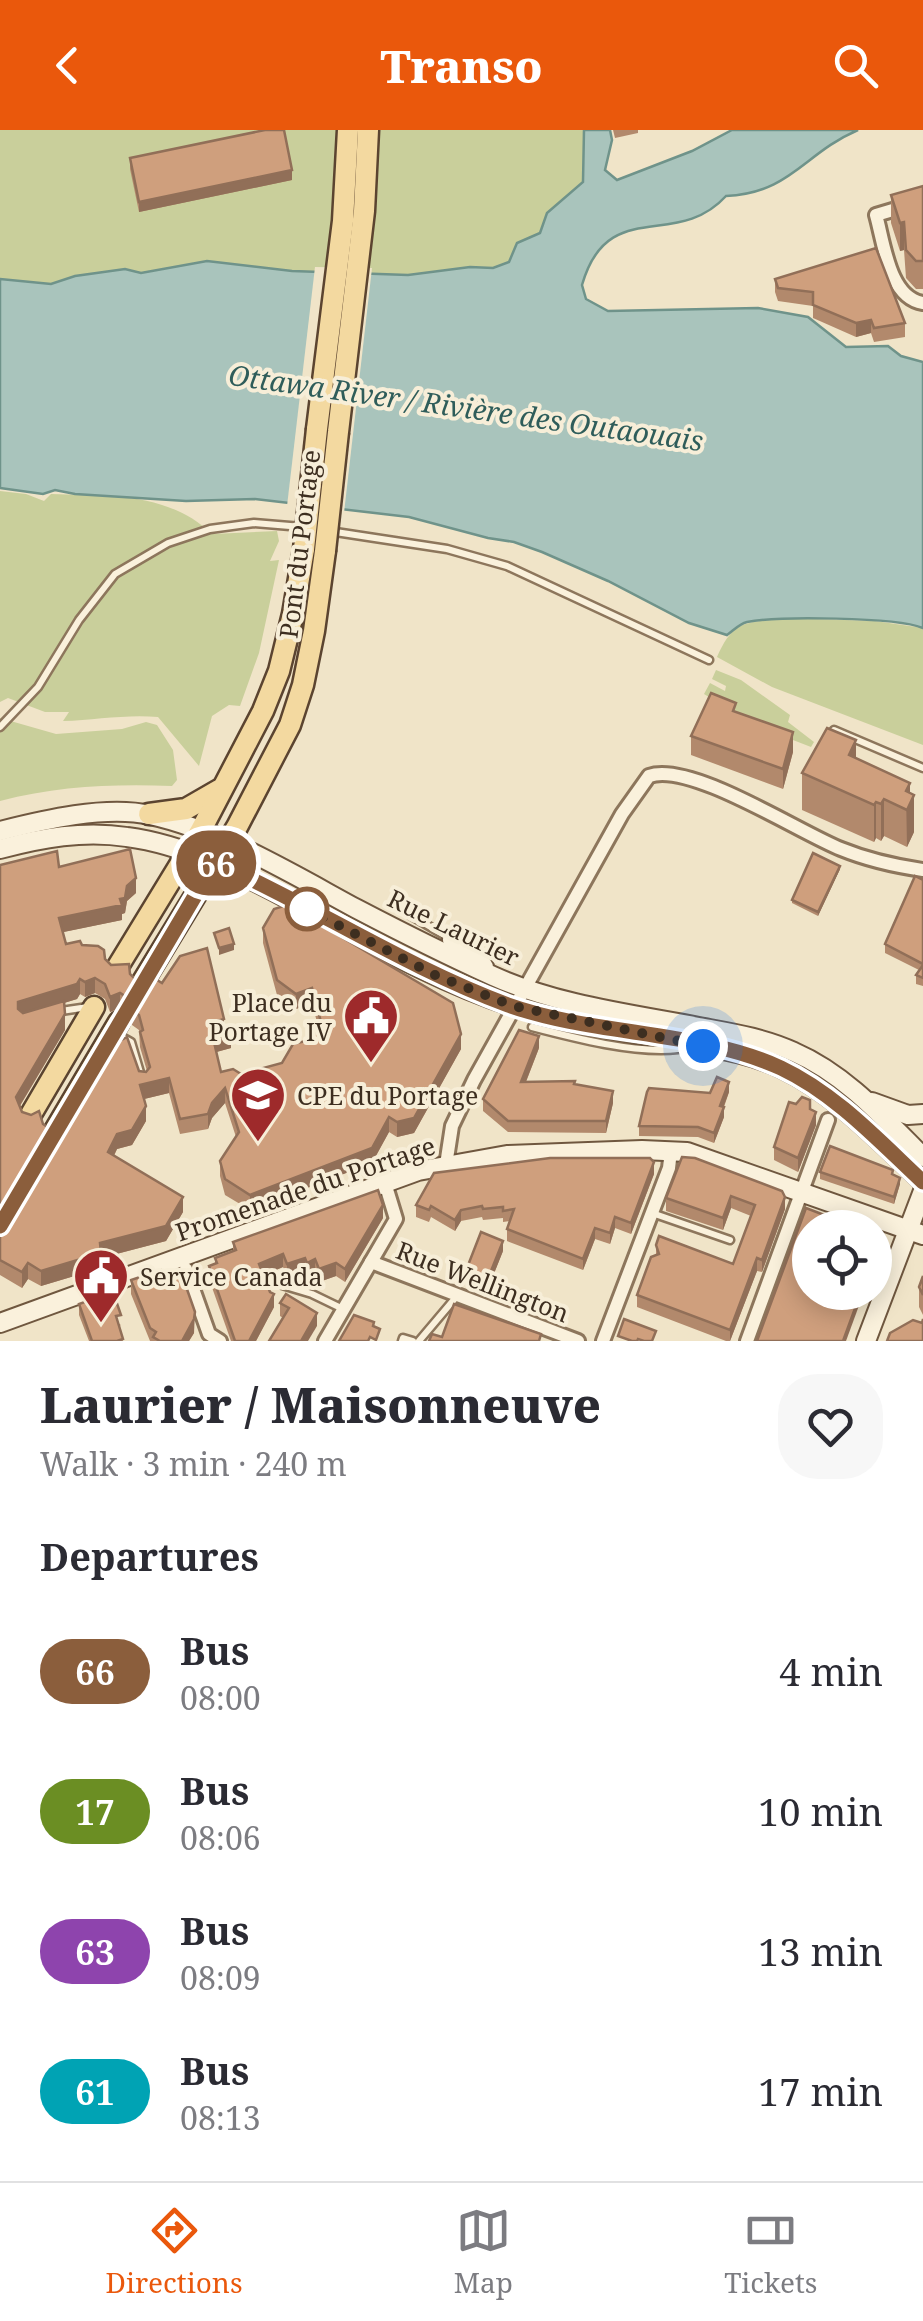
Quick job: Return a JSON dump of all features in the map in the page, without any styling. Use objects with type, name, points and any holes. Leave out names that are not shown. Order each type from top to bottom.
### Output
[{"type":"main road","points":[[348,130],[349,251]]},
{"type":"main road","points":[[349,251],[368,167],[368,130]]},
{"type":"main road","name":"Pont du Portage","points":[[142,982],[236,828],[278,750],[303,685],[314,550],[349,251]]},
{"type":"main road","name":"Pont du Portage","points":[[118,968],[200,832],[212,800],[250,739],[278,671],[314,550]]},
{"type":"main road","points":[[150,814],[178,812],[212,800]]},
{"type":"main road","name":"Rue Laurier","points":[[0,830],[66,817],[115,813],[150,814],[200,832],[236,828],[491,975],[524,988],[771,1043],[816,1063],[862,1098],[923,1157]]},
{"type":"main road","name":"Rue Laurier","points":[[0,849],[59,836],[103,834],[132,837],[188,852],[215,862],[426,971],[513,1006],[750,1056],[802,1079],[839,1105],[923,1182]]},
{"type":"main road","points":[[452,940],[470,951],[491,975]]},
{"type":"main road","points":[[30,1116],[94,1007]]},
{"type":"main road","points":[[54,1132],[116,1027]]},
{"type":"main road","points":[[862,1098],[908,1115],[923,1114]]},
{"type":"main road","name":"Promenade du Portage","points":[[0,1322],[385,1183],[446,1165],[508,1155],[671,1151],[708,1158],[915,1232]]},
{"type":"main road","points":[[866,1341],[915,1232],[923,1191]]},
{"type":"street","points":[[923,201],[876,215],[899,288],[909,299],[923,303]]},
{"type":"street","points":[[446,1165],[454,1118],[513,1006],[644,780],[655,774],[672,774],[754,803],[812,836],[861,856],[923,870]]},
{"type":"street","points":[[747,1341],[828,1120]]},
{"type":"street","points":[[603,1341],[640,1258],[671,1151]]},
{"type":"street","points":[[326,1341],[396,1219],[385,1183]]},
{"type":"street","name":"Rue Wellington","points":[[371,1262],[578,1341]]},
{"type":"street","points":[[186,1269],[211,1339]]},
{"type":"lane","points":[[2,725],[38,687],[79,620],[114,574],[184,536],[239,524],[348,532],[472,556],[526,573],[708,660]]},
{"type":"lane","points":[[834,730],[923,768]]},
{"type":"lane","points":[[410,915],[452,940]]},
{"type":"lane","points":[[57,1012],[75,1006],[94,1007]]},
{"type":"lane","points":[[532,1026],[664,1051],[703,1046]]},
{"type":"lane","points":[[116,1027],[131,1042],[143,1081]]},
{"type":"lane","points":[[652,1213],[730,1240]]},
{"type":"lane","points":[[282,1285],[344,1310]]},
{"type":"lane","points":[[402,1341],[416,1341],[458,1296]]},
{"type":"green space","points":[[0,130],[583,130],[584,182],[547,213],[540,233],[517,243],[509,262],[493,268],[408,275],[292,271],[207,261],[141,273],[125,269],[75,276],[51,284],[0,279]]},
{"type":"green space","points":[[0,491],[44,501],[51,494],[157,503],[195,520],[212,534],[277,531],[279,541],[270,561],[279,560],[259,653],[240,706],[229,705],[212,716],[199,766],[158,717],[63,721],[69,712],[45,712],[8,698],[0,702]]},
{"type":"green space","points":[[782,618],[875,621],[923,628],[923,745],[772,687],[717,657],[735,630],[750,623]]},
{"type":"green space","points":[[716,670],[741,680],[790,715],[788,722],[814,742],[811,747],[723,713],[725,707],[704,694],[710,683],[725,691],[726,686],[712,679]]},
{"type":"green space","points":[[0,718],[56,734],[122,729],[146,722],[157,725],[173,750],[177,780],[172,786],[85,787],[0,801]]},
{"type":"water","name":"Ottawa River / Rivière des Outaouais","points":[[584,130],[610,130],[612,140],[605,170],[617,180],[692,151],[732,130],[858,130],[766,188],[726,196],[707,212],[626,232],[608,241],[594,258],[582,285],[586,299],[608,311],[758,308],[808,317],[846,347],[888,346],[901,356],[923,362],[923,628],[863,620],[783,619],[747,622],[727,635],[689,623],[542,552],[409,517],[255,499],[186,501],[0,488],[0,279],[51,284],[75,276],[125,269],[141,273],[207,261],[292,271],[408,275],[493,268],[509,262],[517,243],[540,233],[547,213],[583,182]]},
{"type":"pier","points":[[315,267],[372,268],[344,513],[287,506]]},
{"type":"building","points":[[265,130],[284,130],[292,170],[139,202],[130,158]]},
{"type":"building","points":[[923,186],[923,261],[916,261],[906,250],[904,222],[900,223],[891,195]]},
{"type":"building","points":[[876,248],[905,323],[874,328],[871,320],[856,323],[813,305],[813,292],[778,288],[775,279]]},
{"type":"building","points":[[711,693],[736,703],[733,711],[793,732],[783,769],[691,736]]},
{"type":"building","points":[[827,728],[856,740],[849,755],[910,783],[906,791],[914,795],[907,810],[884,799],[874,805],[802,773]]},
{"type":"building","points":[[130,849],[136,878],[127,886],[125,898],[120,899],[122,905],[59,918],[66,944],[80,941],[82,945],[98,946],[111,965],[129,964],[130,974],[136,980],[143,982],[152,977],[162,983],[180,956],[207,948],[224,1019],[214,1022],[231,1033],[213,1038],[221,1072],[233,1069],[241,1074],[282,1063],[293,1044],[310,1040],[321,1022],[312,988],[296,994],[277,980],[263,928],[274,909],[287,905],[453,1003],[461,1034],[414,1118],[397,1122],[389,1117],[372,1148],[250,1195],[225,1179],[220,1161],[239,1132],[225,1088],[208,1114],[180,1119],[169,1078],[140,1085],[146,1106],[132,1130],[117,1134],[108,1152],[183,1197],[166,1226],[100,1243],[101,1253],[41,1271],[28,1263],[22,1272],[0,1260],[0,865],[57,851],[59,867]],"holes":[[[95,978],[105,984],[110,997],[120,993],[130,999],[132,1010],[139,1015],[150,1067],[146,1072],[139,1071],[127,1037],[118,1042],[67,1127],[53,1131],[43,1124],[39,1111],[31,1115],[22,1112],[16,1097],[65,1014],[64,1001],[23,1013],[18,1002],[77,984],[80,979],[85,982]]]},
{"type":"building","points":[[813,853],[840,866],[818,912],[792,900]]},
{"type":"building","points":[[915,876],[923,880],[923,964],[885,944]]},
{"type":"building","points":[[229,928],[234,944],[219,948],[214,933]]},
{"type":"building","points":[[519,1030],[539,1036],[521,1082],[575,1081],[574,1084],[613,1091],[606,1121],[508,1121],[483,1099]]},
{"type":"building","points":[[717,1077],[729,1082],[714,1133],[698,1127],[639,1126],[649,1088],[710,1093]]},
{"type":"building","points":[[802,1097],[810,1100],[810,1109],[816,1112],[798,1158],[774,1147],[789,1102],[796,1104]]},
{"type":"building","points":[[830,1146],[893,1170],[892,1174],[900,1178],[894,1197],[820,1172]]},
{"type":"building","points":[[682,1157],[695,1158],[782,1191],[785,1197],[730,1330],[637,1295],[651,1257],[659,1254],[659,1236],[733,1264],[755,1205],[731,1196],[723,1218],[666,1198]]},
{"type":"building","points":[[550,1158],[650,1158],[654,1162],[631,1223],[615,1217],[610,1233],[595,1228],[583,1259],[507,1229],[514,1209],[503,1211],[503,1207],[482,1206],[461,1210],[455,1220],[431,1206],[429,1210],[416,1205],[434,1173]]},
{"type":"building","points":[[378,1190],[383,1205],[345,1269],[336,1263],[319,1269],[315,1259],[307,1263],[305,1258],[287,1264],[283,1254],[259,1264],[274,1294],[249,1341],[235,1341],[209,1266],[217,1263],[215,1258],[236,1250],[233,1242]]},
{"type":"building","points":[[481,1232],[503,1241],[487,1281],[465,1273]]},
{"type":"building","points":[[792,1246],[792,1310],[854,1310],[843,1341],[757,1341]]},
{"type":"building","points":[[161,1270],[165,1278],[182,1275],[195,1312],[182,1341],[160,1341],[153,1337],[156,1332],[150,1328],[131,1280]]},
{"type":"building","points":[[113,1292],[121,1315],[116,1316],[123,1339],[92,1341],[79,1304]]},
{"type":"building","points":[[286,1294],[317,1313],[301,1341],[269,1341],[289,1308],[280,1303]]},
{"type":"building","points":[[454,1304],[541,1334],[539,1341],[429,1341],[432,1334],[442,1337]]},
{"type":"building","points":[[354,1315],[374,1322],[373,1326],[380,1329],[376,1340],[370,1337],[368,1341],[339,1341]]},
{"type":"building","points":[[624,1319],[656,1331],[652,1341],[618,1336]]},
{"type":"building","points":[[923,1319],[923,1341],[887,1341],[890,1333],[913,1320],[922,1323]]},
{"type":"bus line","name":"66","points":[[0,1226],[215,862],[452,983],[513,1006],[732,1051],[782,1068],[839,1105],[923,1182]]},
{"type":"place","name":"Place du Portage IV","points":[[371,1065]]},
{"type":"place","name":"CPE du Portage","points":[[258,1144]]},
{"type":"place","name":"Service Canada","points":[[101,1325]]},
{"type":"route","points":[[307,909],[435,975],[513,1006],[703,1046]]}]
